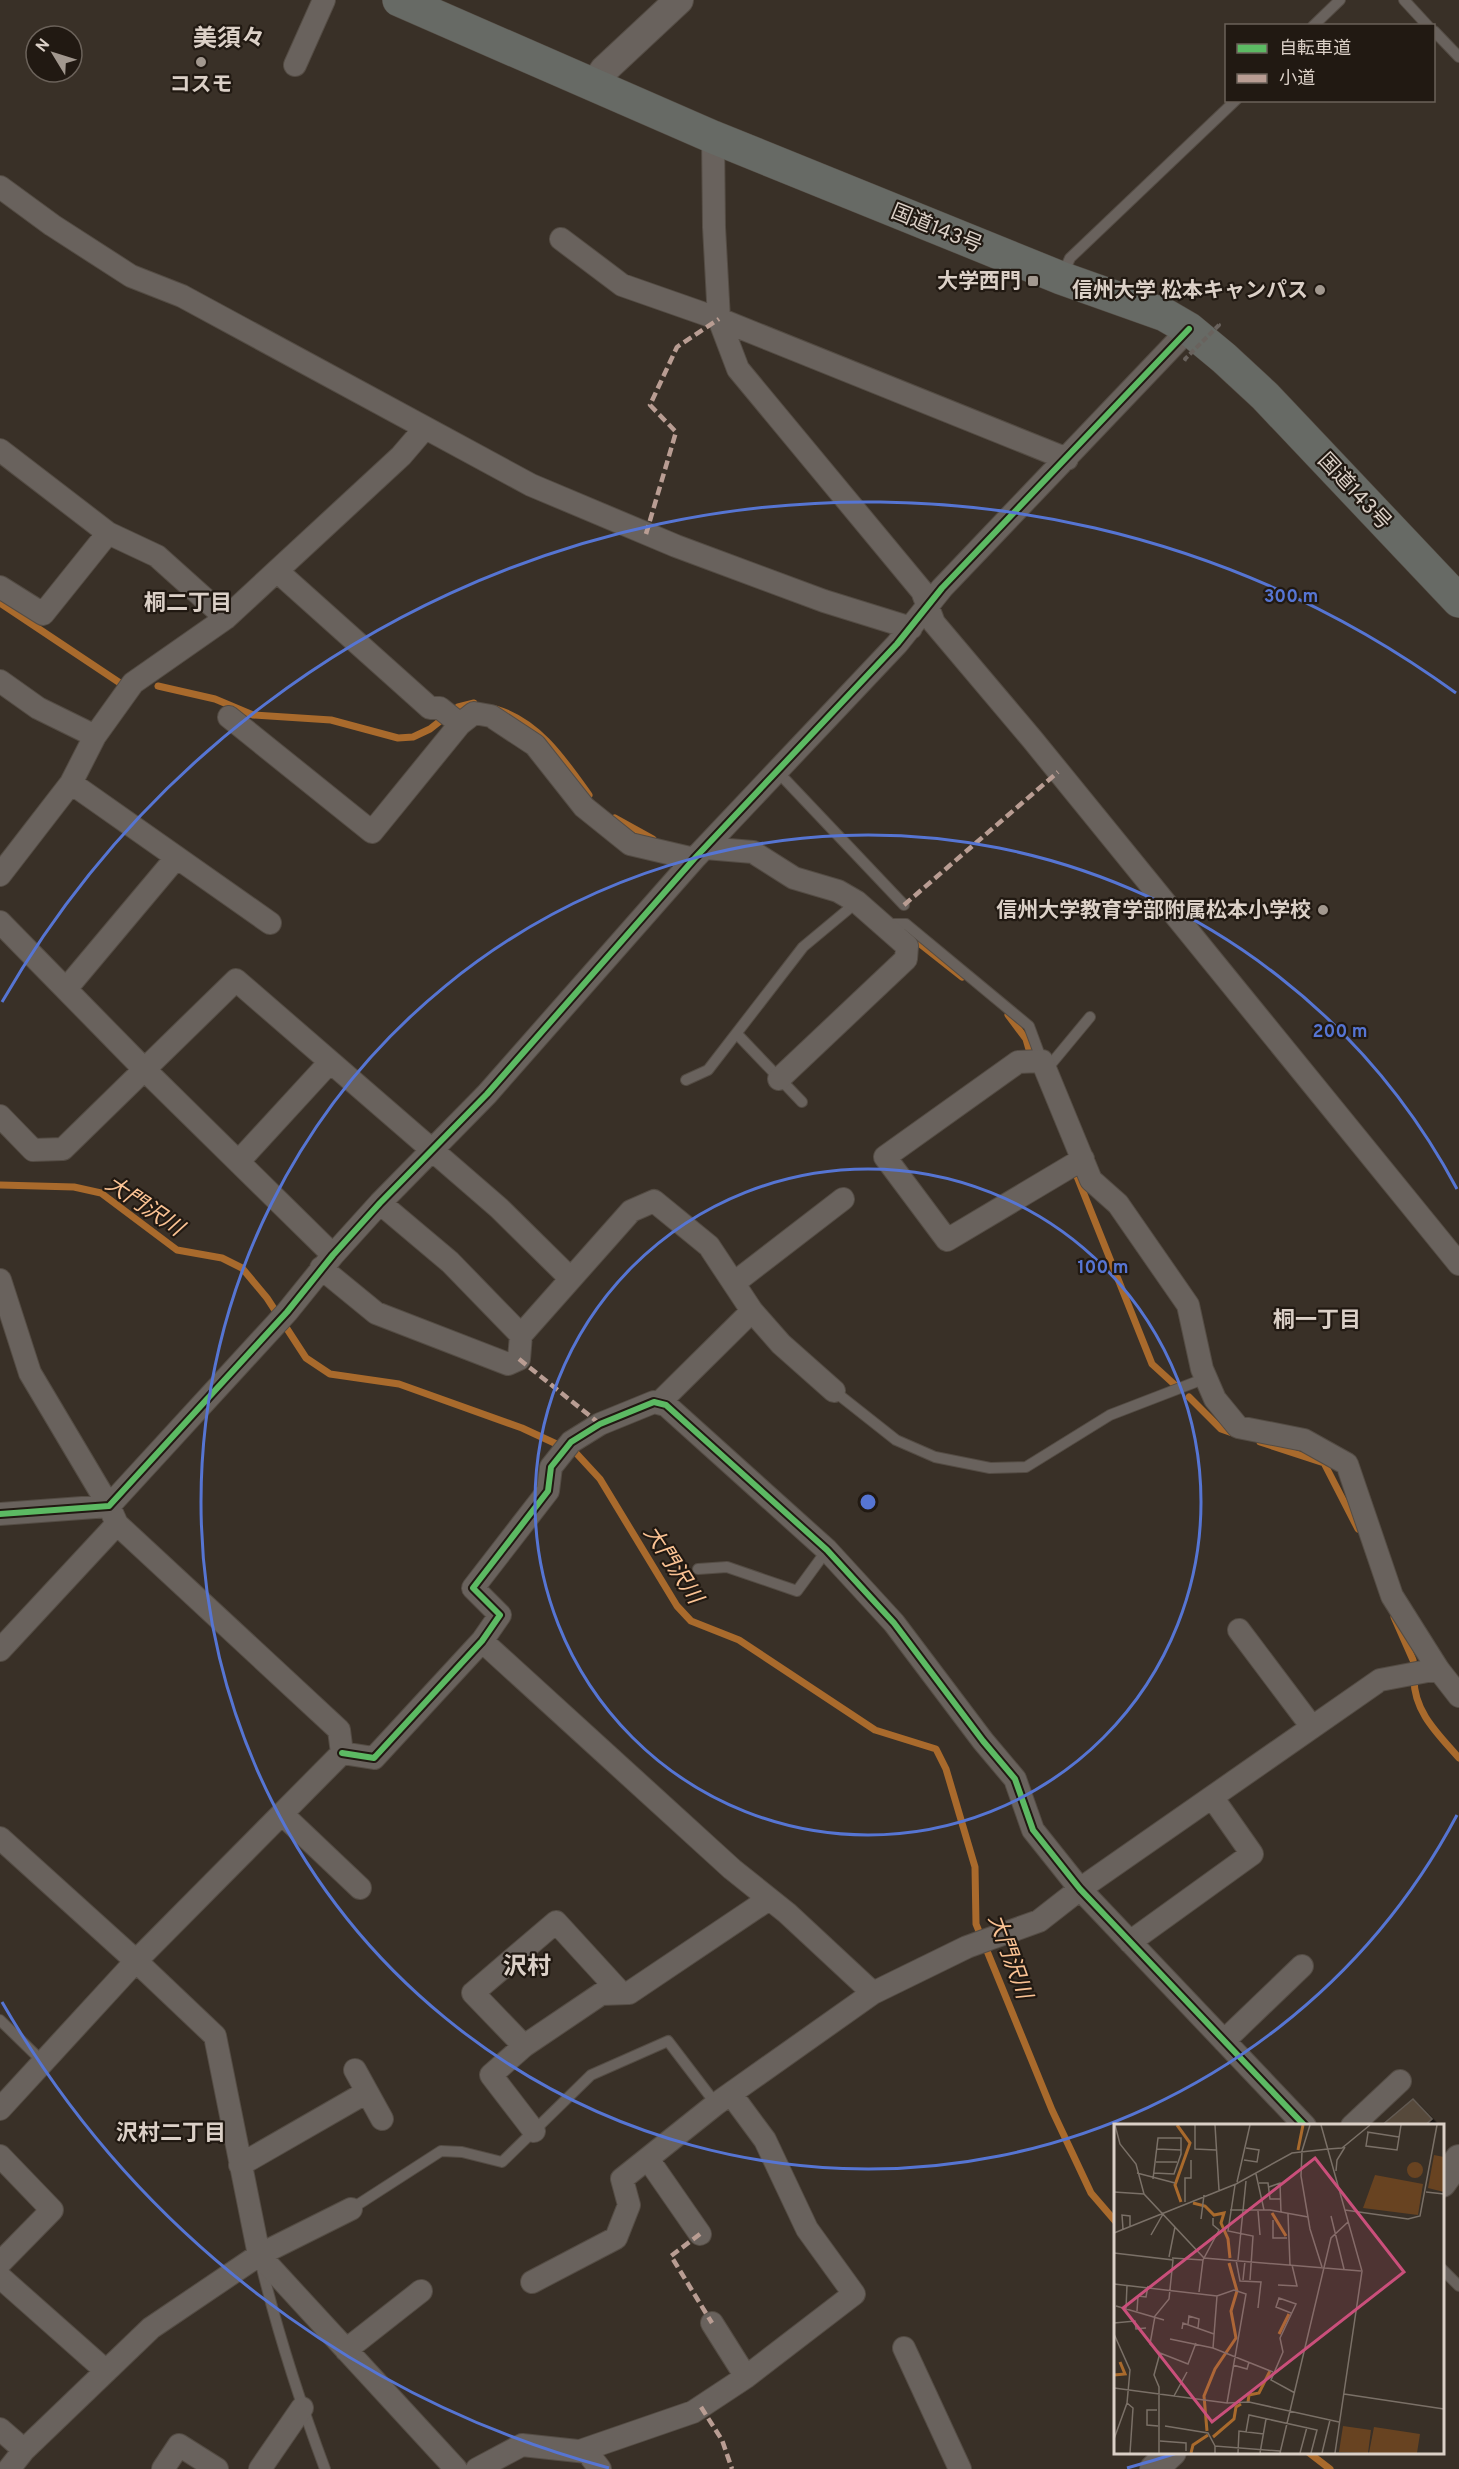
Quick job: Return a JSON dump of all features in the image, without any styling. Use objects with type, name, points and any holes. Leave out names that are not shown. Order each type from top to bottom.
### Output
[{"type":"highway","name":"国道143号","points":[[399,0],[713,137],[1061,278],[1165,315],[1224,357],[1265,396],[1459,601]]},
{"type":"street","points":[[295,65],[324,0]]},
{"type":"street","points":[[594,85],[604,70],[679,0]]},
{"type":"street","points":[[713,137],[714,227],[719,319],[738,369],[922,591],[934,622],[1459,1264]]},
{"type":"street","points":[[0,187],[52,225],[131,276],[182,296],[531,484],[676,546],[824,602],[911,628]]},
{"type":"street","points":[[561,239],[622,285],[719,319],[1067,459]]},
{"type":"street","points":[[0,1650],[327,1262],[380,1203],[430,1149],[487,1094],[700,854],[911,628],[942,588],[1067,459],[1197,337]]},
{"type":"street","points":[[0,875],[70,783],[95,736],[133,683],[226,618],[401,456],[425,428]]},
{"type":"street","points":[[0,450],[108,533],[157,556],[226,618]]},
{"type":"street","points":[[0,587],[43,614],[108,533]]},
{"type":"street","points":[[277,571],[430,708],[440,708],[452,718]]},
{"type":"street","points":[[0,681],[38,708],[95,736]]},
{"type":"street","points":[[229,717],[372,832],[452,718],[474,713],[491,716],[535,745],[584,807],[630,844],[700,854],[753,852],[794,878],[838,891],[857,903],[907,946],[906,959],[779,1079]]},
{"type":"street","points":[[70,783],[270,923]]},
{"type":"street","points":[[66,989],[176,858]]},
{"type":"street","points":[[0,921],[145,1070],[239,1161],[327,1262],[376,1313],[508,1364],[519,1359],[521,1335],[570,1278],[632,1211],[654,1201],[709,1246],[752,1311],[782,1344],[834,1391]]},
{"type":"street","points":[[0,1116],[33,1150],[63,1149],[236,980],[499,1208],[570,1278]]},
{"type":"street","points":[[239,1161],[330,1062]]},
{"type":"street","points":[[1083,1159],[947,1240],[885,1158],[1018,1062],[1044,1065],[1083,1159],[1091,1180],[1118,1204],[1188,1305],[1206,1378],[1215,1399],[1238,1427],[1304,1440],[1347,1464],[1392,1596],[1438,1669],[1459,1696]]},
{"type":"street","points":[[734,1283],[843,1199]]},
{"type":"street","points":[[380,1203],[450,1262],[521,1335]]},
{"type":"street","points":[[0,1281],[30,1373],[113,1515],[339,1730],[342,1753]]},
{"type":"street","points":[[659,1403],[752,1311]]},
{"type":"street","points":[[342,1753],[374,1758],[482,1641],[500,1615],[472,1588],[548,1491],[552,1467],[566,1449],[600,1424],[654,1402],[666,1405],[827,1550],[894,1623],[1015,1779],[1033,1830],[1080,1889],[1303,2124]]},
{"type":"street","points":[[0,1514],[113,1515]]},
{"type":"street","points":[[1239,1630],[1312,1727]]},
{"type":"street","points":[[482,1641],[732,1869],[770,1899],[873,1993]]},
{"type":"street","points":[[532,2282],[616,2238],[629,2205],[622,2179],[724,2099],[873,1993],[967,1947],[1039,1921],[1080,1889],[1380,1680],[1438,1669]]},
{"type":"street","points":[[0,2109],[136,1961],[342,1753]]},
{"type":"street","points":[[1130,1942],[1252,1854],[1212,1797]]},
{"type":"street","points":[[282,1814],[360,1888]]},
{"type":"street","points":[[0,1838],[215,2036],[259,2255],[456,2469]]},
{"type":"street","points":[[534,2131],[492,2075],[524,2046],[601,1994],[629,1993],[770,1899]]},
{"type":"street","points":[[524,2046],[473,1994],[556,1922],[621,1993]]},
{"type":"street","points":[[1224,2041],[1302,1966]]},
{"type":"street","points":[[355,2070],[382,2119]]},
{"type":"street","points":[[1354,2124],[1400,2081]]},
{"type":"street","points":[[240,2165],[367,2092]]},
{"type":"street","points":[[580,2451],[693,2412],[746,2377],[855,2294],[807,2229],[765,2140],[724,2099]]},
{"type":"street","points":[[0,2156],[52,2210],[0,2263]]},
{"type":"street","points":[[648,2159],[700,2235]]},
{"type":"street","points":[[1444,2182],[1459,2159]]},
{"type":"street","points":[[9,2469],[24,2450],[151,2328],[259,2255],[351,2209]]},
{"type":"street","points":[[0,2277],[106,2371]]},
{"type":"street","points":[[346,2350],[421,2291]]},
{"type":"street","points":[[712,2324],[746,2377]]},
{"type":"street","points":[[904,2348],[960,2469]]},
{"type":"street","points":[[260,2469],[302,2408]]},
{"type":"street","points":[[0,2429],[24,2450]]},
{"type":"street","points":[[163,2469],[178,2445],[217,2469]]},
{"type":"street","points":[[477,2469],[522,2445],[587,2452],[600,2469]]},
{"type":"street","points":[[1154,2469],[1170,2454]]},
{"type":"lane","points":[[1315,24],[1340,0]]},
{"type":"lane","points":[[1404,0],[1426,24]]},
{"type":"lane","points":[[1435,32],[1459,57]]},
{"type":"lane","points":[[1061,278],[1070,258],[1234,102]]},
{"type":"lane","points":[[777,771],[904,905]]},
{"type":"lane","points":[[686,1080],[708,1070],[803,947],[857,903]]},
{"type":"lane","points":[[882,924],[906,924],[1029,1026],[1044,1065],[1090,1017]]},
{"type":"lane","points":[[737,1034],[802,1102]]},
{"type":"lane","points":[[834,1391],[896,1440],[935,1457],[990,1467],[1026,1467],[1110,1415],[1206,1378]]},
{"type":"lane","points":[[698,1569],[727,1567],[797,1591],[827,1550]]},
{"type":"lane","points":[[0,2020],[43,2062]]},
{"type":"lane","points":[[351,2209],[441,2151],[462,2152],[502,2162],[591,2075],[669,2041],[724,2099]]},
{"type":"lane","points":[[259,2255],[272,2310],[302,2408],[325,2469]]},
{"type":"lane","points":[[1444,2270],[1459,2286]]},
{"type":"path","points":[[1219,326],[1185,359],[1197,337],[1219,326]]},
{"type":"building","points":[[1413,2099],[1432,2119],[1426,2124],[1383,2124]]},
{"type":"waterway","points":[[0,603],[120,683]]},
{"type":"waterway","points":[[158,686],[215,699],[253,715],[331,720],[398,738],[413,737],[430,729],[458,707],[474,703]]},
{"type":"waterway","points":[[496,709],[511,715],[538,733],[560,756],[589,795]]},
{"type":"waterway","points":[[615,818],[653,839]]},
{"type":"waterway","points":[[910,936],[962,977]]},
{"type":"waterway","points":[[1008,1015],[1026,1039],[1030,1053]]},
{"type":"waterway","points":[[1076,1174],[1152,1364],[1175,1385]]},
{"type":"waterway","name":"大門沢川","points":[[0,1185],[74,1187],[101,1193],[177,1250],[222,1258],[242,1268],[267,1298],[306,1358],[330,1374],[399,1384],[522,1428],[576,1453],[600,1479],[677,1606],[691,1621],[739,1640],[875,1730],[936,1749],[946,1769],[975,1867],[976,1924],[1052,2110],[1091,2193],[1114,2220]]},
{"type":"waterway","points":[[1189,1397],[1221,1429],[1235,1434]]},
{"type":"waterway","points":[[1260,1442],[1324,1463],[1358,1529]]},
{"type":"waterway","points":[[1394,1617],[1413,1660]]},
{"type":"waterway","points":[[1414,1679],[1415,1691],[1423,1712],[1459,1758]]},
{"type":"waterway","name":"大門沢川","points":[[1311,2454],[1330,2469]]},
{"type":"marked path","points":[[646,534],[676,432],[650,405],[677,347],[719,319]]},
{"type":"marked path","points":[[904,905],[1058,772]]},
{"type":"marked path","points":[[519,1359],[600,1424]]},
{"type":"marked path","points":[[700,2234],[671,2256],[712,2323]]},
{"type":"marked path","points":[[701,2407],[722,2440],[732,2469]]},
{"type":"cycle path","points":[[0,1514],[109,1506],[287,1312],[333,1255],[380,1203],[487,1094],[694,859],[897,644],[942,588],[1189,329]]},
{"type":"cycle path","points":[[342,1753],[374,1758],[482,1641],[500,1615],[473,1588],[548,1491],[551,1467],[571,1442],[600,1424],[654,1402],[666,1405],[827,1550],[894,1623],[983,1741],[1015,1779],[1033,1830],[1080,1889],[1303,2124]]},
{"type":"place","name":"コスモ","points":[[201,62]]},
{"type":"place","name":"大学西門","points":[[1033,281]]},
{"type":"place","name":"信州大学 松本キャンパス","points":[[1320,290]]},
{"type":"place","name":"信州大学教育学部附属松本小学校","points":[[1323,910]]},
{"type":"district","name":"美須々","points":[[229,38]]},
{"type":"district","name":"桐二丁目","points":[[188,602]]},
{"type":"district","name":"桐一丁目","points":[[1317,1319]]},
{"type":"district","name":"沢村","points":[[527,1966]]},
{"type":"district","name":"沢村二丁目","points":[[171,2132]]}]
